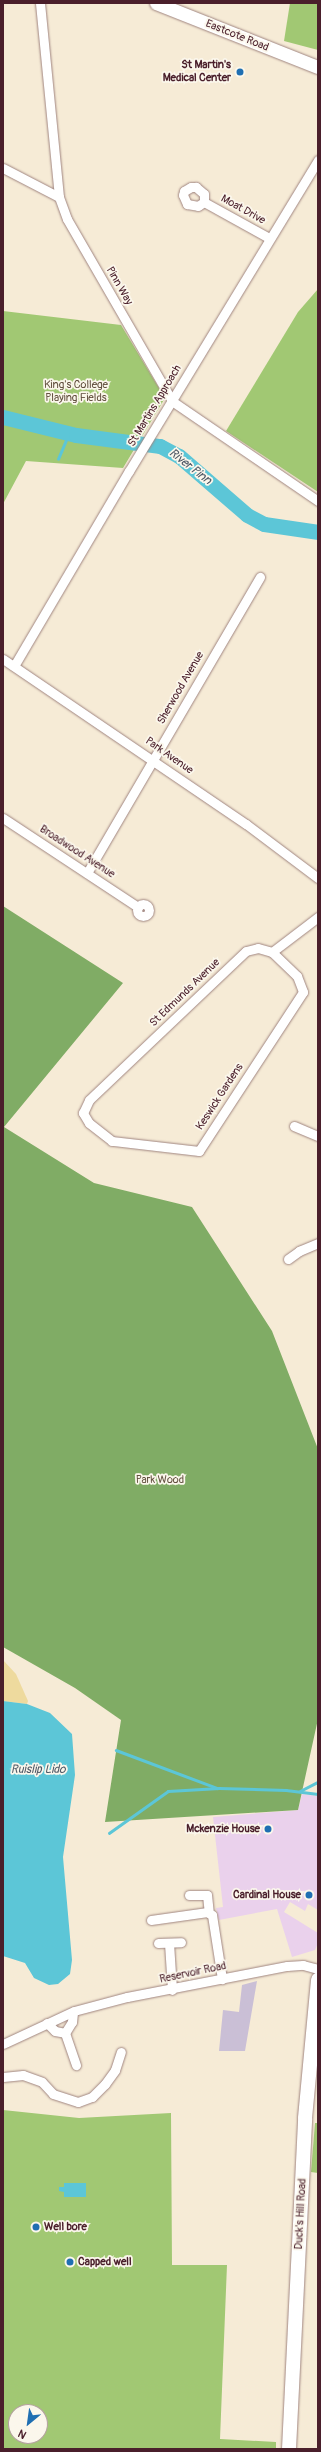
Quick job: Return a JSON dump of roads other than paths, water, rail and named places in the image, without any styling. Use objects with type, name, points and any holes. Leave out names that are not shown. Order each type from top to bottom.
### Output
[{"type":"main road","name":"Eastcote Road","points":[[156,3],[318,67]]},
{"type":"main road","name":"Duck's Hill Road","points":[[289,2449],[314,2074],[318,1980]]},
{"type":"street","name":"Pinn Way","points":[[40,3],[59,197],[67,219],[172,401],[318,501]]},
{"type":"street","name":"St Martins Approach","points":[[14,666],[136,460],[318,160]]},
{"type":"street","points":[[3,168],[59,197]]},
{"type":"street","name":"Moat Drive","points":[[204,202],[270,238]]},
{"type":"street","name":"Sherwood Avenue","points":[[87,873],[260,577]]},
{"type":"street","name":"Park Avenue","points":[[3,659],[246,824],[318,878]]},
{"type":"street","name":"Broadwood Avenue","points":[[3,818],[138,907]]},
{"type":"street","points":[[272,952],[318,917]]},
{"type":"street","name":"St Edmunds Avenue","points":[[83,1114],[89,1100],[246,951],[258,948],[272,952]]},
{"type":"street","name":"Keswick Gardens","points":[[83,1114],[89,1123],[112,1141],[199,1151],[303,992],[297,976],[272,952]]},
{"type":"street","points":[[294,1126],[318,1136]]},
{"type":"street","points":[[287,1261],[299,1250],[318,1243]]},
{"type":"street","points":[[189,1895],[206,1895],[209,1913],[212,1915],[222,1979]]},
{"type":"street","points":[[151,1920],[209,1913]]},
{"type":"street","points":[[158,1943],[181,1942]]},
{"type":"street","points":[[169,1943],[172,1990]]},
{"type":"street","name":"Reservoir Road","points":[[3,2044],[73,2012],[127,1997],[172,1990],[286,1966],[303,1965],[318,1969]]},
{"type":"street","points":[[65,2033],[72,2022],[73,2012]]},
{"type":"street","points":[[47,2024],[55,2031],[65,2033]]},
{"type":"street","points":[[65,2033],[76,2065]]},
{"type":"street","points":[[3,2077],[23,2075],[42,2082],[53,2094],[78,2102],[92,2096],[106,2084],[115,2070],[121,2052]]},
{"type":"water","name":"Ruislip Lido","points":[[3,1701],[27,1704],[50,1713],[72,1734],[75,1775],[63,1857],[72,1960],[70,1974],[58,1984],[49,1985],[34,1978],[25,1963],[3,1956]]},
{"type":"water","points":[[64,2183],[86,2183],[86,2197],[64,2197],[64,2192],[59,2191],[59,2187],[64,2187]]},
{"type":"waterway","name":"River Pinn","points":[[3,417],[76,435],[160,446],[179,456],[247,515],[264,524],[318,532]]},
{"type":"waterway","points":[[58,459],[69,433]]},
{"type":"waterway","points":[[116,1750],[217,1788]]},
{"type":"waterway","points":[[300,1791],[318,1782]]},
{"type":"waterway","points":[[109,1833],[168,1791],[219,1788],[286,1790],[318,1794]]},
{"type":"place","name":"St Martin's Medical Center","points":[[240,72]]},
{"type":"place","name":"Mckenzie House","points":[[268,1829]]},
{"type":"place","name":"Cardinal House","points":[[309,1895]]},
{"type":"place","name":"Well bore","points":[[36,2227]]},
{"type":"place","name":"Capped well","points":[[70,2262]]},
{"type":"park label","name":"King's College Playing Fields","points":[[76,392]]},
{"type":"park label","name":"Park Wood","points":[[160,1480]]}]
